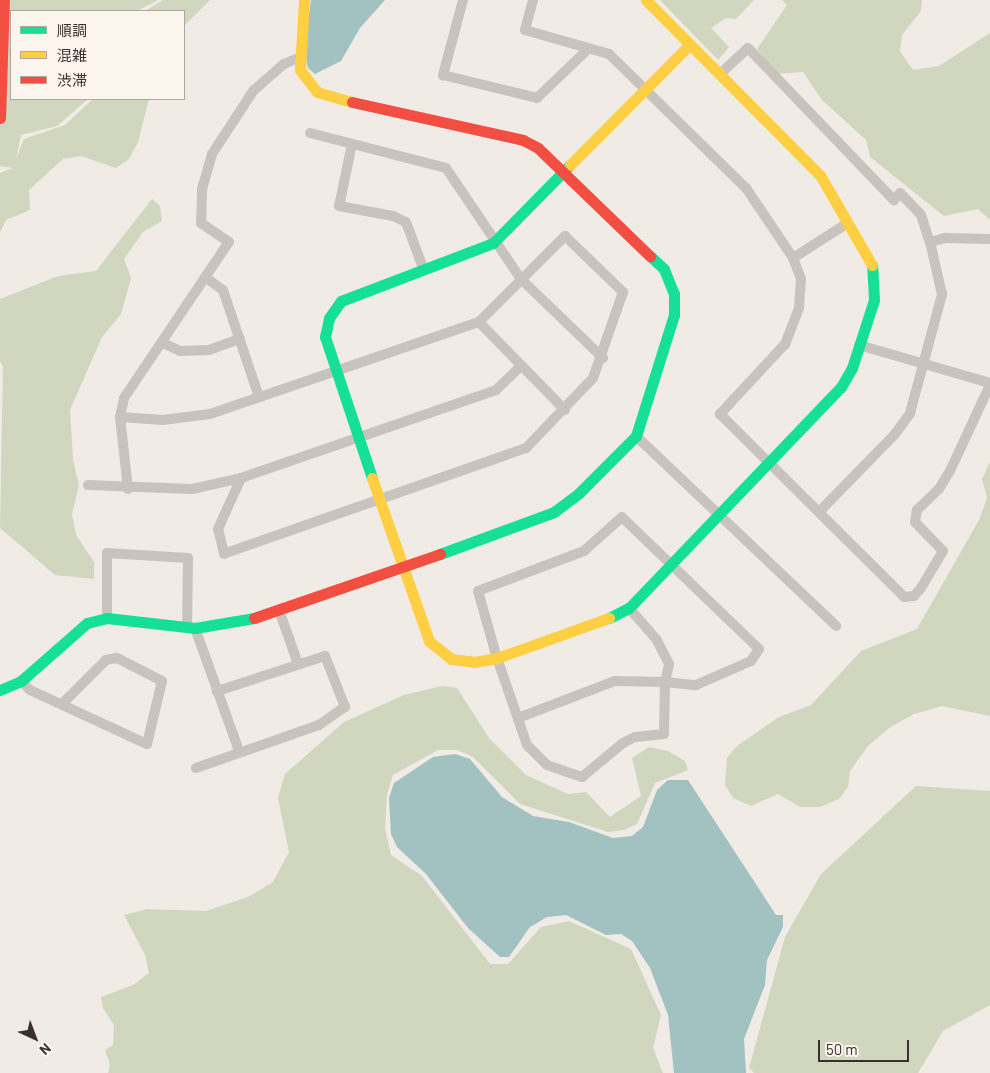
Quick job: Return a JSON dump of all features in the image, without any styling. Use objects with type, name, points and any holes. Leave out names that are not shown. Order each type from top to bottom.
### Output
[{"type":"street","points":[[0,118],[4,0]]},
{"type":"street","points":[[0,690],[21,681],[74,630],[107,618],[191,628],[238,623],[404,568],[554,512],[636,436],[674,315],[674,294],[664,270],[565,174],[523,140],[329,98],[306,82],[298,58],[304,0]]},
{"type":"street","points":[[463,0],[443,75],[537,98],[587,50]]},
{"type":"street","points":[[533,0],[525,30],[587,50],[609,54],[746,188],[793,258],[801,279],[800,308],[785,344],[720,414],[904,597],[914,596],[943,551],[916,522],[916,510],[939,489],[950,471],[990,384],[924,362],[859,345]]},
{"type":"street","points":[[646,0],[690,44],[720,74],[820,175],[874,270],[876,285],[859,345],[841,387],[770,464],[629,608],[606,620],[497,658],[462,662],[439,652],[429,641],[379,498],[360,436],[335,372],[325,337],[329,318],[341,301],[423,268],[493,243],[565,174],[690,44]]},
{"type":"street","points":[[720,74],[748,48],[894,200],[900,193],[921,215],[930,242],[942,294],[924,362],[905,420],[819,512]]},
{"type":"street","points":[[128,490],[120,417],[124,398],[163,343],[229,242],[201,223],[202,189],[212,154],[253,91],[284,64],[298,58]]},
{"type":"street","points":[[310,133],[446,168],[493,243],[521,279],[603,358]]},
{"type":"street","points":[[352,144],[339,206],[393,216],[406,222],[423,268]]},
{"type":"street","points":[[793,258],[848,223]]},
{"type":"street","points":[[120,417],[185,419],[335,372],[479,322],[565,236],[623,292],[603,358],[593,378],[565,410],[526,448],[379,498],[224,554],[218,529],[241,478]]},
{"type":"street","points":[[930,242],[945,238],[990,239]]},
{"type":"street","points":[[205,277],[223,290],[259,397]]},
{"type":"street","points":[[479,322],[565,410]]},
{"type":"street","points":[[163,343],[180,350],[209,350],[240,339]]},
{"type":"street","points":[[88,485],[128,490],[192,489],[241,478],[496,390],[521,366]]},
{"type":"street","points":[[636,436],[836,626]]},
{"type":"street","points":[[518,718],[615,681],[665,682],[696,685],[751,660],[759,649],[622,517],[584,551],[478,591],[497,658],[518,718],[535,757],[547,766],[582,777],[623,743],[636,737],[664,734],[665,682],[668,664],[665,654],[629,608]]},
{"type":"street","points":[[107,618],[107,553],[188,558],[191,628],[239,750]]},
{"type":"street","points":[[278,610],[298,664]]},
{"type":"street","points":[[196,768],[239,750],[319,725],[345,708],[326,656],[217,691]]},
{"type":"street","points":[[21,681],[30,690],[63,703],[147,744],[162,681],[117,658],[106,660],[63,703]]},
{"type":"green space","points":[[0,0],[158,0],[139,10],[10,10],[10,100],[87,100],[57,126],[21,135],[16,159],[24,139],[65,125],[92,100],[149,100],[138,142],[129,159],[116,168],[81,156],[63,159],[29,190],[30,210],[6,220],[0,233],[0,173],[13,168],[0,166]]},
{"type":"green space","points":[[163,0],[210,0],[185,25],[185,10],[147,10]]},
{"type":"green space","points":[[660,0],[754,0],[736,19],[726,18],[711,28],[729,47],[718,60]]},
{"type":"green space","points":[[782,0],[922,0],[921,11],[902,35],[900,51],[913,70],[939,66],[990,33],[990,220],[978,209],[944,216],[870,157],[866,140],[822,100],[803,72],[776,74],[757,49],[787,5]]},
{"type":"green space","points":[[152,199],[160,206],[162,221],[143,232],[124,259],[131,278],[121,314],[102,337],[70,410],[73,460],[79,485],[72,514],[76,535],[94,562],[94,579],[55,575],[0,528],[3,367],[0,361],[0,299],[58,276],[96,271]]},
{"type":"green space","points":[[990,462],[990,716],[942,706],[914,714],[889,728],[868,746],[850,771],[848,787],[839,799],[820,807],[800,807],[778,794],[751,806],[733,798],[725,785],[727,758],[737,746],[779,717],[811,705],[861,651],[917,629],[979,520],[987,498],[982,479]]},
{"type":"green space","points":[[442,686],[457,688],[489,738],[526,775],[568,794],[586,792],[610,817],[641,796],[632,758],[649,747],[668,751],[685,761],[688,770],[655,783],[637,824],[624,830],[608,832],[520,804],[473,757],[457,750],[438,750],[393,775],[387,794],[385,828],[391,855],[422,876],[490,964],[508,964],[541,927],[569,921],[631,949],[661,1015],[653,1048],[663,1073],[108,1073],[110,1064],[105,1050],[113,1045],[114,1025],[103,1008],[101,997],[133,985],[149,973],[145,955],[124,915],[147,909],[206,911],[248,897],[273,882],[289,852],[278,798],[285,774],[344,722],[404,695]]},
{"type":"green space","points":[[916,786],[990,791],[990,1005],[943,1031],[918,1073],[754,1073],[749,1068],[785,937],[821,874]]},
{"type":"water","points":[[311,0],[385,0],[360,28],[341,61],[315,74],[308,68],[304,51]]},
{"type":"water","points":[[455,754],[470,759],[502,797],[533,816],[569,822],[613,838],[632,836],[643,827],[657,790],[668,780],[688,780],[776,915],[783,915],[783,927],[767,960],[765,985],[744,1039],[746,1073],[674,1073],[668,1015],[650,968],[632,941],[621,934],[606,935],[566,915],[547,917],[530,927],[509,957],[500,957],[468,928],[426,874],[397,847],[391,834],[389,798],[394,783],[433,757]]},
{"type":"traffic: fast","points":[[372,478],[325,337],[329,318],[341,301],[493,243],[570,165]]},
{"type":"traffic: fast","points":[[440,554],[554,512],[579,493],[636,436],[674,315],[674,294],[664,269],[650,256]]},
{"type":"traffic: fast","points":[[609,618],[629,608],[841,387],[852,368],[874,300],[872,265]]},
{"type":"traffic: fast","points":[[0,690],[21,681],[87,623],[107,618],[195,628],[254,618]]},
{"type":"traffic: slow","points":[[304,0],[300,70],[317,92],[352,102]]},
{"type":"traffic: slow","points":[[646,0],[820,175],[872,265]]},
{"type":"traffic: slow","points":[[570,165],[690,44]]},
{"type":"traffic: slow","points":[[372,478],[429,641],[451,659],[474,662],[497,658],[609,618]]},
{"type":"traffic: jam","points":[[0,118],[4,0]]},
{"type":"traffic: jam","points":[[352,102],[523,140],[538,148],[650,256]]},
{"type":"traffic: jam","points":[[254,618],[440,554]]}]
